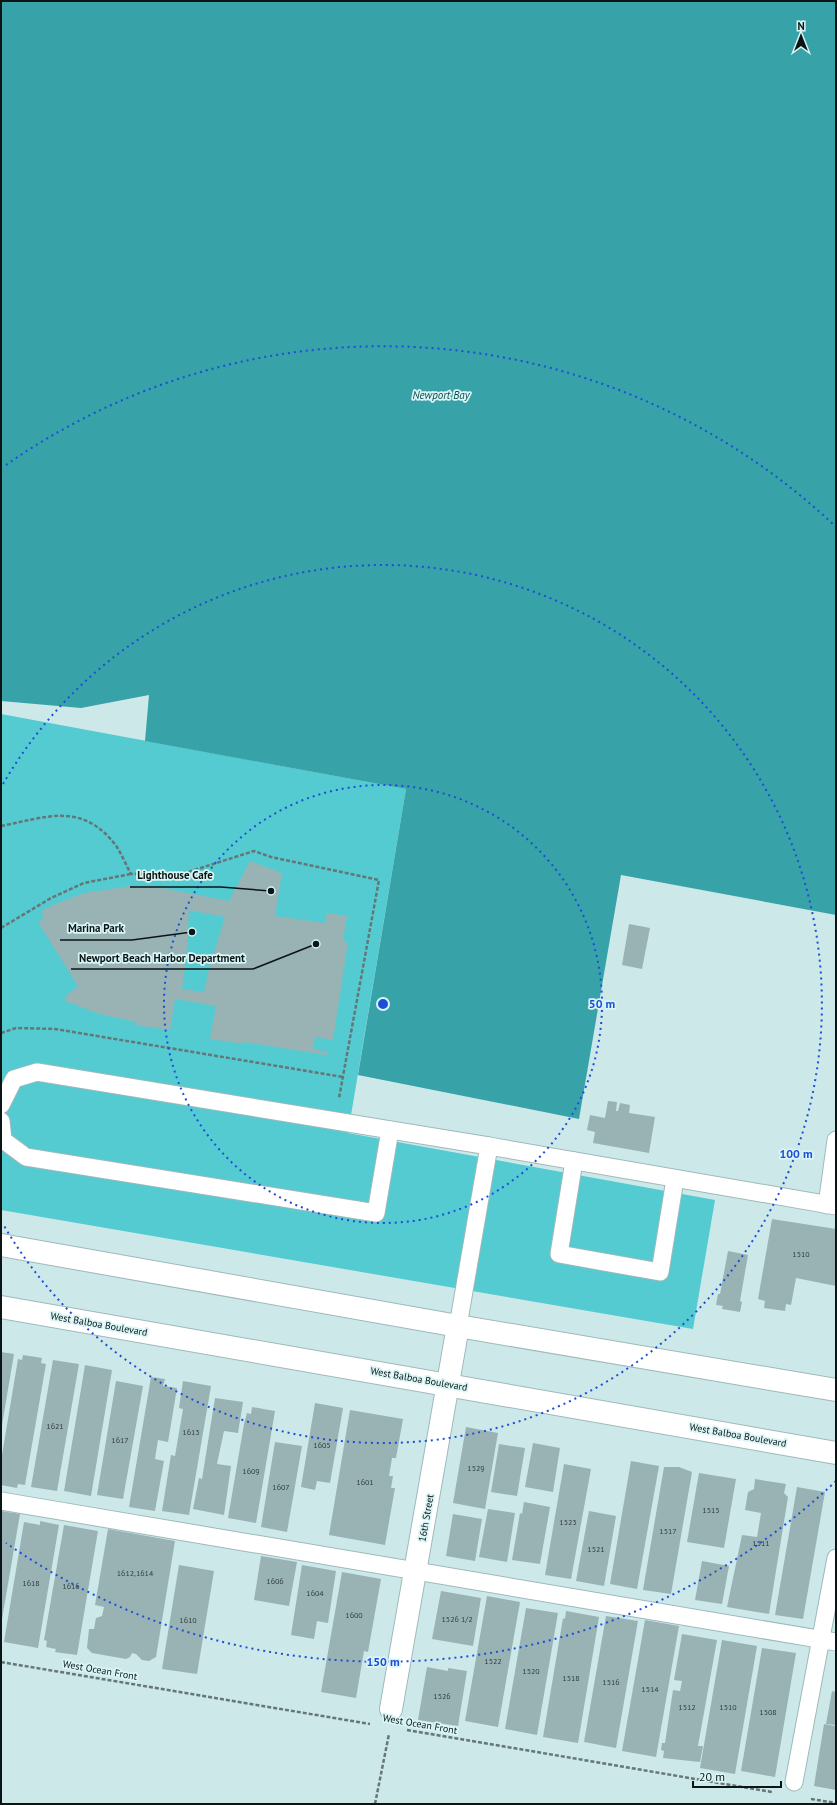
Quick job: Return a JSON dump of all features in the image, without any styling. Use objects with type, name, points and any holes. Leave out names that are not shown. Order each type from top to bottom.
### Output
[{"type":"main road","points":[[1,1245],[458,1326],[836,1390]]},
{"type":"main road","name":"West Balboa Boulevard","points":[[1,1307],[836,1453]]},
{"type":"main road","name":"16th Street","points":[[391,1718],[458,1326]]},
{"type":"lane","points":[[1,1106],[14,1079],[37,1072],[335,1120],[832,1206],[836,1140]]},
{"type":"lane","points":[[1,1121],[3,1140],[26,1157],[376,1213],[390,1130]]},
{"type":"lane","points":[[458,1326],[489,1146]]},
{"type":"lane","points":[[574,1161],[559,1254],[598,1261],[660,1272],[675,1179]]},
{"type":"lane","points":[[1,1500],[828,1641]]},
{"type":"lane","points":[[794,1782],[828,1641],[836,1558]]},
{"type":"path","points":[[1,826],[68,815],[84,819],[99,828],[117,847],[131,874]]},
{"type":"path","points":[[1,928],[9,921],[50,898],[84,883],[131,874],[185,873],[254,851],[271,857],[379,880],[335,1120]]},
{"type":"path","points":[[1,1033],[16,1028],[55,1029],[343,1077]]},
{"type":"path","name":"West Ocean Front","points":[[1,1662],[374,1725]]},
{"type":"path","points":[[375,1804],[391,1718]]},
{"type":"path","name":"West Ocean Front","points":[[406,1730],[776,1793]]},
{"type":"path","points":[[806,1798],[836,1803]]},
{"type":"shaded area","points":[[1,714],[406,789],[348,1133],[715,1200],[693,1329],[1,1210]]},
{"type":"water","name":"Newport Bay","points":[[1,1],[836,1],[836,915],[621,875],[579,1119],[358,1075],[406,789],[145,741],[149,695],[81,708],[1,701]]},
{"type":"building","points":[[250,861],[282,873],[275,916],[325,923],[327,913],[347,916],[343,941],[348,942],[333,1040],[315,1037],[313,1049],[328,1052],[327,1055],[244,1042],[244,1044],[210,1039],[216,1006],[175,999],[170,1030],[136,1025],[136,1022],[100,1014],[65,1001],[66,996],[78,986],[38,922],[44,918],[41,911],[55,904],[84,893],[131,886],[162,888],[229,901]],"holes":[[[189,910],[225,917],[210,965],[204,992],[182,989],[186,960]]]},
{"type":"building","points":[[629,924],[650,928],[642,969],[622,965]]},
{"type":"building","points":[[608,1101],[617,1102],[616,1111],[618,1111],[620,1103],[630,1105],[629,1113],[655,1117],[649,1153],[593,1143],[595,1132],[587,1130],[590,1115],[605,1118]]},
{"type":"building","points":[[772,1219],[836,1229],[836,1286],[796,1278],[791,1305],[786,1304],[785,1311],[764,1308],[765,1301],[758,1299]]},
{"type":"building","points":[[728,1251],[748,1255],[740,1301],[742,1302],[740,1312],[722,1309],[723,1306],[716,1305],[718,1294],[720,1294]]},
{"type":"building","points":[[1,1352],[14,1354],[2,1425],[1,1425]]},
{"type":"building","points":[[23,1355],[42,1358],[41,1363],[46,1364],[25,1485],[18,1484],[17,1488],[1,1485],[1,1461],[18,1359],[22,1360]]},
{"type":"building","points":[[53,1360],[79,1364],[57,1491],[31,1487]]},
{"type":"building","points":[[85,1365],[112,1370],[91,1496],[64,1491]]},
{"type":"building","points":[[151,1377],[165,1379],[163,1386],[177,1388],[168,1442],[158,1440],[155,1459],[164,1461],[155,1511],[129,1507]]},
{"type":"building","points":[[116,1381],[143,1386],[123,1499],[97,1495]]},
{"type":"building","points":[[183,1381],[211,1386],[189,1515],[162,1511],[171,1455],[175,1456],[183,1409],[179,1408]]},
{"type":"building","points":[[215,1398],[243,1402],[238,1433],[224,1431],[217,1464],[231,1466],[224,1515],[193,1509],[199,1478],[202,1479]]},
{"type":"building","points":[[315,1403],[343,1408],[330,1483],[317,1481],[315,1490],[301,1487]]},
{"type":"building","points":[[252,1407],[275,1411],[256,1523],[228,1518],[244,1424],[247,1413],[251,1414]]},
{"type":"building","points":[[350,1410],[403,1419],[396,1458],[392,1458],[389,1476],[393,1476],[391,1488],[395,1488],[385,1545],[329,1535]]},
{"type":"building","points":[[466,1427],[498,1433],[485,1509],[453,1503]]},
{"type":"building","points":[[275,1442],[302,1446],[287,1532],[261,1527]]},
{"type":"building","points":[[533,1443],[560,1448],[553,1492],[525,1487]]},
{"type":"building","points":[[499,1444],[525,1448],[517,1496],[491,1492]]},
{"type":"building","points":[[631,1461],[659,1466],[637,1589],[610,1584]]},
{"type":"building","points":[[564,1464],[591,1469],[571,1579],[545,1575]]},
{"type":"building","points":[[664,1467],[679,1467],[692,1472],[671,1594],[643,1590]]},
{"type":"building","points":[[699,1473],[736,1479],[724,1548],[687,1542]]},
{"type":"building","points":[[755,1479],[786,1484],[784,1493],[788,1497],[769,1614],[727,1607],[742,1535],[757,1537],[761,1513],[745,1510],[748,1492],[754,1489]]},
{"type":"building","points":[[797,1487],[825,1492],[803,1619],[775,1615]]},
{"type":"building","points":[[524,1502],[550,1507],[540,1564],[512,1560],[520,1513],[522,1514]]},
{"type":"building","points":[[488,1509],[515,1513],[507,1562],[479,1557]]},
{"type":"building","points":[[1,1511],[20,1514],[2,1619],[1,1619]]},
{"type":"building","points":[[589,1511],[616,1516],[604,1586],[576,1581]]},
{"type":"building","points":[[453,1514],[482,1519],[475,1561],[446,1556]]},
{"type":"building","points":[[40,1521],[59,1525],[38,1648],[4,1642],[24,1522],[40,1525]]},
{"type":"building","points":[[64,1525],[98,1531],[77,1655],[55,1652],[56,1649],[46,1647],[47,1641],[44,1640]]},
{"type":"building","points":[[108,1529],[175,1541],[156,1657],[149,1661],[142,1660],[136,1654],[132,1653],[130,1657],[126,1659],[92,1653],[87,1648],[89,1629],[94,1629],[96,1618],[102,1616],[104,1607],[95,1605]]},
{"type":"building","points":[[261,1556],[297,1562],[289,1606],[254,1600]]},
{"type":"building","points":[[702,1561],[729,1566],[722,1604],[695,1600]]},
{"type":"building","points":[[179,1565],[214,1571],[197,1674],[162,1669]]},
{"type":"building","points":[[302,1565],[336,1571],[328,1623],[317,1621],[314,1639],[291,1635]]},
{"type":"building","points":[[342,1572],[381,1579],[368,1652],[364,1651],[356,1698],[321,1692]]},
{"type":"building","points":[[441,1591],[481,1598],[473,1646],[432,1639]]},
{"type":"building","points":[[487,1596],[520,1602],[498,1727],[465,1721]]},
{"type":"building","points":[[526,1608],[558,1613],[537,1735],[505,1729]]},
{"type":"building","points":[[566,1611],[599,1617],[578,1743],[543,1737],[563,1618],[565,1619]]},
{"type":"building","points":[[606,1616],[638,1621],[616,1748],[584,1742]]},
{"type":"building","points":[[645,1620],[679,1626],[656,1757],[622,1751]]},
{"type":"building","points":[[682,1634],[717,1640],[698,1746],[703,1746],[700,1762],[663,1758],[664,1751],[661,1750],[662,1743],[665,1743],[673,1690],[680,1691],[682,1681],[674,1680]]},
{"type":"building","points":[[722,1640],[757,1646],[735,1774],[700,1768]]},
{"type":"building","points":[[762,1648],[796,1653],[775,1777],[741,1771]]},
{"type":"building","points":[[427,1667],[448,1671],[448,1668],[467,1671],[458,1726],[418,1720]]},
{"type":"building","points":[[832,1691],[836,1692],[836,1725],[826,1724]]},
{"type":"building","points":[[824,1724],[836,1726],[836,1790],[814,1786]]},
{"type":"place","name":"Lighthouse Cafe","points":[[271,891]]},
{"type":"place","name":"Marina Park","points":[[192,932]]},
{"type":"place","name":"Newport Beach Harbor Department","points":[[316,944]]}]
